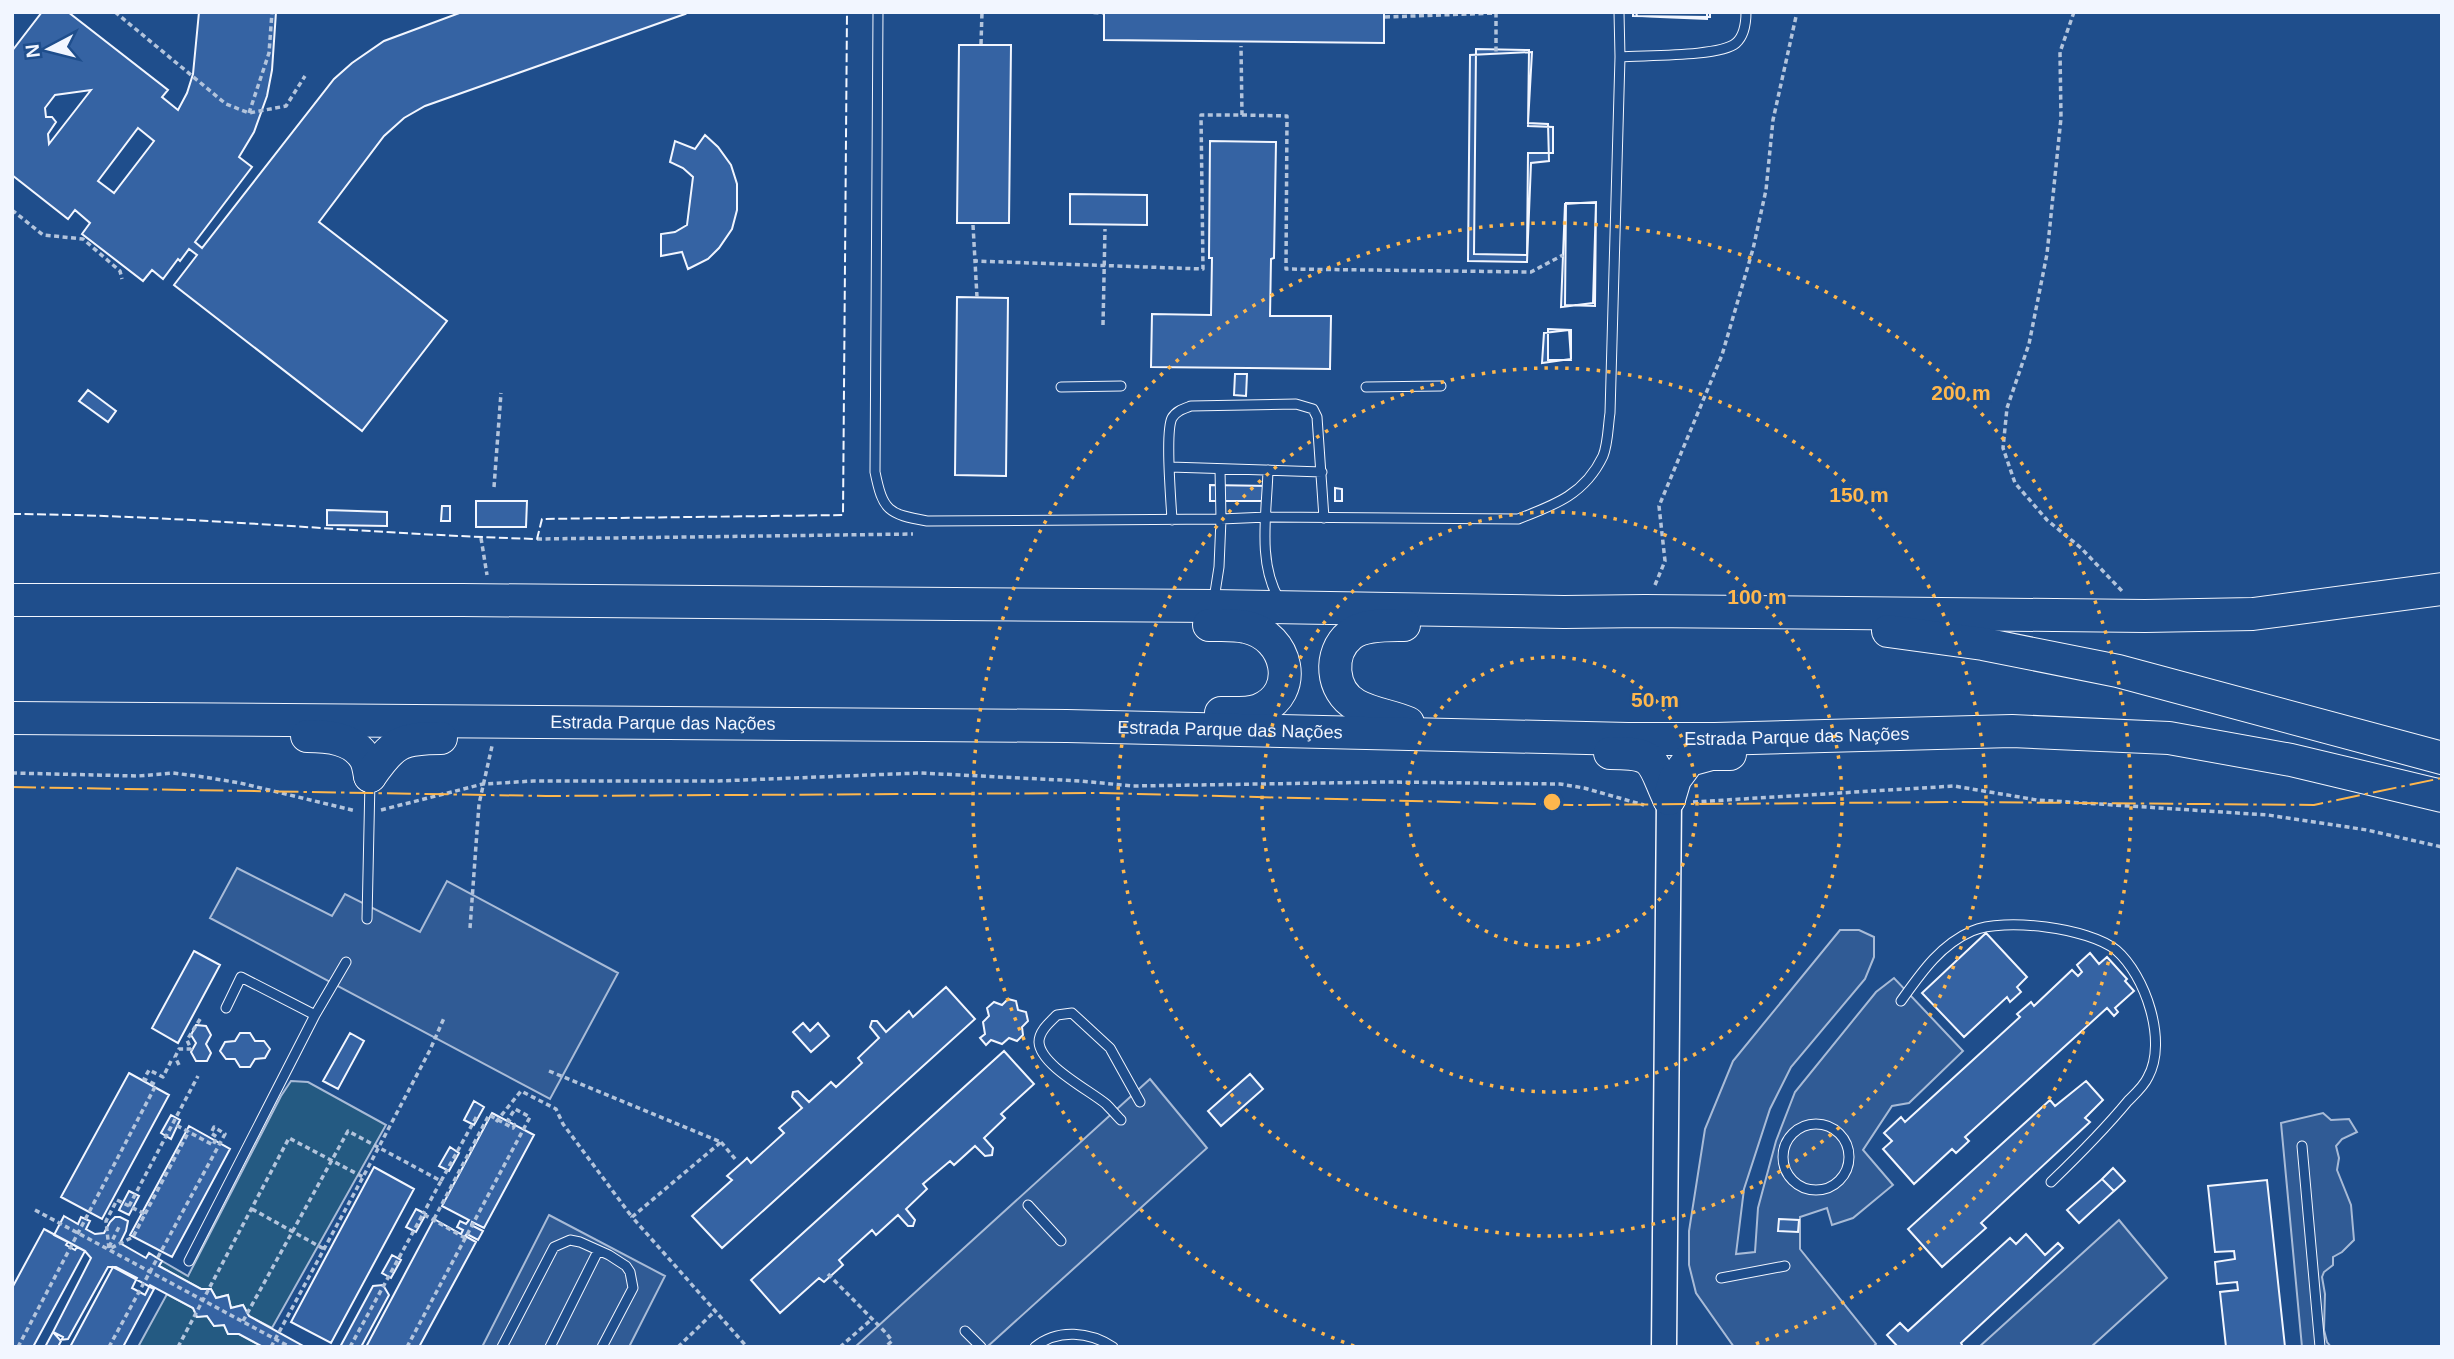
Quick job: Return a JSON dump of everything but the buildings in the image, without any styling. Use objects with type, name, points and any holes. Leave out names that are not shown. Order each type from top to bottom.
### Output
[{"type":"highway","points":[[19,602],[492,601],[2146,616],[2253,614],[2442,589]]},
{"type":"highway","points":[[1047,605],[1107,620],[1247,627],[1270,638],[1283,655],[1285,677],[1275,700],[1258,710],[1141,713],[1067,726]]},
{"type":"highway","points":[[1564,612],[1544,622],[1522,625],[1393,625],[1367,628],[1351,634],[1339,649],[1334,667],[1339,689],[1356,705],[1397,718],[1450,749],[1478,752],[1643,755],[1653,763],[1668,803]]},
{"type":"highway","points":[[1746,612],[1983,644],[2118,671],[2442,758]]},
{"type":"highway","name":"Estrada Parque das Nações","points":[[12,719],[1067,726],[1628,739],[2012,731],[2169,738],[2291,760],[2442,796]]},
{"type":"highway","points":[[184,721],[254,734],[329,736],[348,743],[365,758],[370,776]]},
{"type":"highway","points":[[370,776],[383,757],[405,740],[495,737],[530,733],[576,721]]},
{"type":"highway","points":[[1668,803],[1681,770],[1689,760],[1700,756],[1859,754],[1891,748],[1912,733]]},
{"type":"street","points":[[1664,1347],[1668,803]]},
{"type":"lane","points":[[878,12],[875,472],[880,497],[898,516],[927,522],[1267,517],[1518,519],[1556,505],[1585,485],[1604,454],[1611,413],[1619,12]]},
{"type":"lane","points":[[1620,57],[1717,52],[1734,46],[1742,37],[1746,12]]},
{"type":"lane","points":[[1061,387],[1121,386]]},
{"type":"lane","points":[[1366,387],[1441,386]]},
{"type":"lane","points":[[1172,520],[1171,420],[1178,411],[1191,406],[1296,404],[1313,409],[1317,417],[1324,518]]},
{"type":"lane","points":[[1170,467],[1322,472]]},
{"type":"lane","points":[[1213,606],[1219,567],[1220,469]]},
{"type":"lane","points":[[1268,470],[1265,537],[1268,568],[1273,589],[1283,607]]},
{"type":"lane","points":[[367,919],[370,776]]},
{"type":"lane","points":[[1901,1001],[1928,964],[1951,943],[1974,930],[2010,925],[2071,931],[2095,938],[2117,951],[2136,977],[2148,1001],[2155,1028],[2155,1057],[2148,1077],[2104,1130],[2051,1182]]},
{"type":"lane","points":[[189,1261],[315,1015],[346,962]]},
{"type":"lane","points":[[226,1008],[241,977],[315,1015]]},
{"type":"lane","points":[[1121,1120],[1107,1105],[1065,1075],[1042,1051],[1040,1034],[1057,1015],[1072,1013],[1110,1048],[1140,1102]]},
{"type":"lane","points":[[1812,1123],[1823,1124],[1841,1135],[1850,1155],[1849,1166],[1836,1184],[1826,1189],[1804,1188],[1788,1174],[1784,1164],[1786,1143],[1792,1133],[1812,1123]]},
{"type":"lane","points":[[2302,1146],[2320,1347]]},
{"type":"lane","points":[[1027,1205],[1061,1241]]},
{"type":"lane","points":[[502,1347],[554,1247],[570,1240],[598,1251],[631,1272],[633,1288],[602,1347]]},
{"type":"lane","points":[[550,1347],[598,1251]]},
{"type":"lane","points":[[1721,1278],[1785,1266]]},
{"type":"lane","points":[[965,1331],[981,1347]]},
{"type":"lane","points":[[1035,1347],[1059,1335],[1077,1334],[1095,1336],[1112,1347]]},
{"type":"path","points":[[115,12],[226,104],[249,113],[286,106],[305,76]]},
{"type":"path","points":[[249,113],[269,53],[272,12]]},
{"type":"path","points":[[981,44],[982,12]]},
{"type":"path","points":[[1085,12],[1103,12]]},
{"type":"path","points":[[1645,611],[1665,561],[1659,506],[1722,355],[1753,249],[1766,190],[1773,120],[1797,12]]},
{"type":"path","points":[[2074,12],[2060,52],[2062,118],[2048,254],[2029,344],[2007,408],[2003,448],[2015,483],[2047,520],[2081,548],[2146,616]]},
{"type":"path","points":[[1385,17],[1496,13],[1496,54]]},
{"type":"path","points":[[1241,46],[1242,115]]},
{"type":"path","points":[[975,261],[1202,270],[1201,114],[1287,116],[1286,269],[1531,272],[1563,255]]},
{"type":"path","points":[[12,210],[43,235],[83,239],[120,271],[122,279]]},
{"type":"path","points":[[973,225],[977,298]]},
{"type":"path","points":[[1102,326],[1105,229]]},
{"type":"path","points":[[494,487],[501,393]]},
{"type":"path","points":[[537,539],[914,534]]},
{"type":"path","points":[[481,538],[492,601]]},
{"type":"path","points":[[470,928],[479,804],[495,737]]},
{"type":"path","points":[[12,773],[138,776],[173,774],[204,777],[240,783],[358,812]]},
{"type":"path","points":[[379,811],[484,785],[533,781],[718,781],[920,773],[1133,786],[1560,784],[1668,803],[1954,786],[2037,800],[2268,814],[2367,830],[2442,847]]},
{"type":"path","points":[[179,1065],[175,1056],[179,1049],[191,1049],[187,1040],[202,1016]]},
{"type":"path","points":[[271,1347],[379,1147],[444,1018]]},
{"type":"path","points":[[18,1347],[156,1086],[144,1079],[149,1070],[163,1077],[171,1061]]},
{"type":"path","points":[[549,1071],[721,1142],[736,1160]]},
{"type":"path","points":[[129,1206],[198,1076]]},
{"type":"path","points":[[497,1120],[521,1091],[556,1109],[563,1124],[632,1217],[747,1347]]},
{"type":"path","points":[[407,1347],[530,1117],[515,1109],[508,1120],[515,1124],[513,1128],[489,1115],[434,1220]]},
{"type":"path","points":[[350,1347],[478,1114]]},
{"type":"path","points":[[109,1347],[225,1134],[214,1128],[211,1133],[217,1137],[213,1145],[174,1124]]},
{"type":"path","points":[[108,1249],[133,1237],[189,1131]]},
{"type":"path","points":[[243,1321],[348,1131],[441,1181]]},
{"type":"path","points":[[178,1347],[289,1138],[363,1177]]},
{"type":"path","points":[[632,1217],[721,1142]]},
{"type":"path","points":[[108,1249],[106,1221],[117,1200],[145,1214]]},
{"type":"path","points":[[251,1209],[324,1249]]},
{"type":"path","points":[[35,1210],[290,1347]]},
{"type":"path","points":[[423,1214],[466,1238]]},
{"type":"path","points":[[108,1249],[119,1227]]},
{"type":"path","points":[[828,1274],[892,1340],[885,1347]]},
{"type":"path","points":[[678,1347],[715,1311]]},
{"type":"path","points":[[840,1347],[872,1319]]},
{"type":"shaded area","points":[[237,868],[332,916],[345,894],[420,932],[447,881],[618,973],[550,1099],[210,918]]},
{"type":"shaded area","points":[[1840,930],[1859,930],[1874,937],[1874,957],[1865,979],[1791,1067],[1770,1109],[1744,1189],[1736,1254],[1755,1252],[1758,1208],[1776,1141],[1795,1092],[1876,992],[1894,978],[1963,1051],[1909,1103],[1892,1106],[1863,1150],[1893,1185],[1853,1218],[1832,1225],[1827,1208],[1800,1217],[1800,1249],[1876,1344],[1873,1347],[1734,1347],[1696,1293],[1689,1265],[1689,1231],[1705,1129],[1733,1061]]},
{"type":"shaded area","points":[[1150,1079],[1207,1148],[987,1347],[855,1347]]},
{"type":"shaded area","points":[[291,1081],[308,1082],[386,1125],[272,1328],[249,1316],[243,1305],[231,1308],[228,1295],[216,1298],[211,1289],[201,1289],[159,1266],[162,1261],[188,1276]]},
{"type":"shaded area","points":[[2323,1113],[2331,1120],[2349,1119],[2357,1132],[2342,1139],[2336,1146],[2339,1158],[2337,1170],[2351,1205],[2354,1240],[2333,1257],[2333,1265],[2322,1277],[2325,1294],[2324,1330],[2331,1347],[2302,1347],[2281,1123]]},
{"type":"shaded area","points":[[549,1215],[665,1276],[629,1347],[482,1347]]},
{"type":"shaded area","points":[[2119,1220],[2167,1278],[2091,1347],[1979,1347]]},
{"type":"shaded area","points":[[167,1294],[193,1308],[197,1317],[207,1316],[214,1326],[224,1325],[228,1334],[239,1334],[261,1346],[138,1347]]},
{"type":"fence","points":[[12,514],[143,518],[537,539],[542,519],[843,515],[847,12]]},
{"type":"power","points":[[12,787],[546,796],[1100,793],[1571,805],[1962,802],[2314,805],[2442,778]]}]
